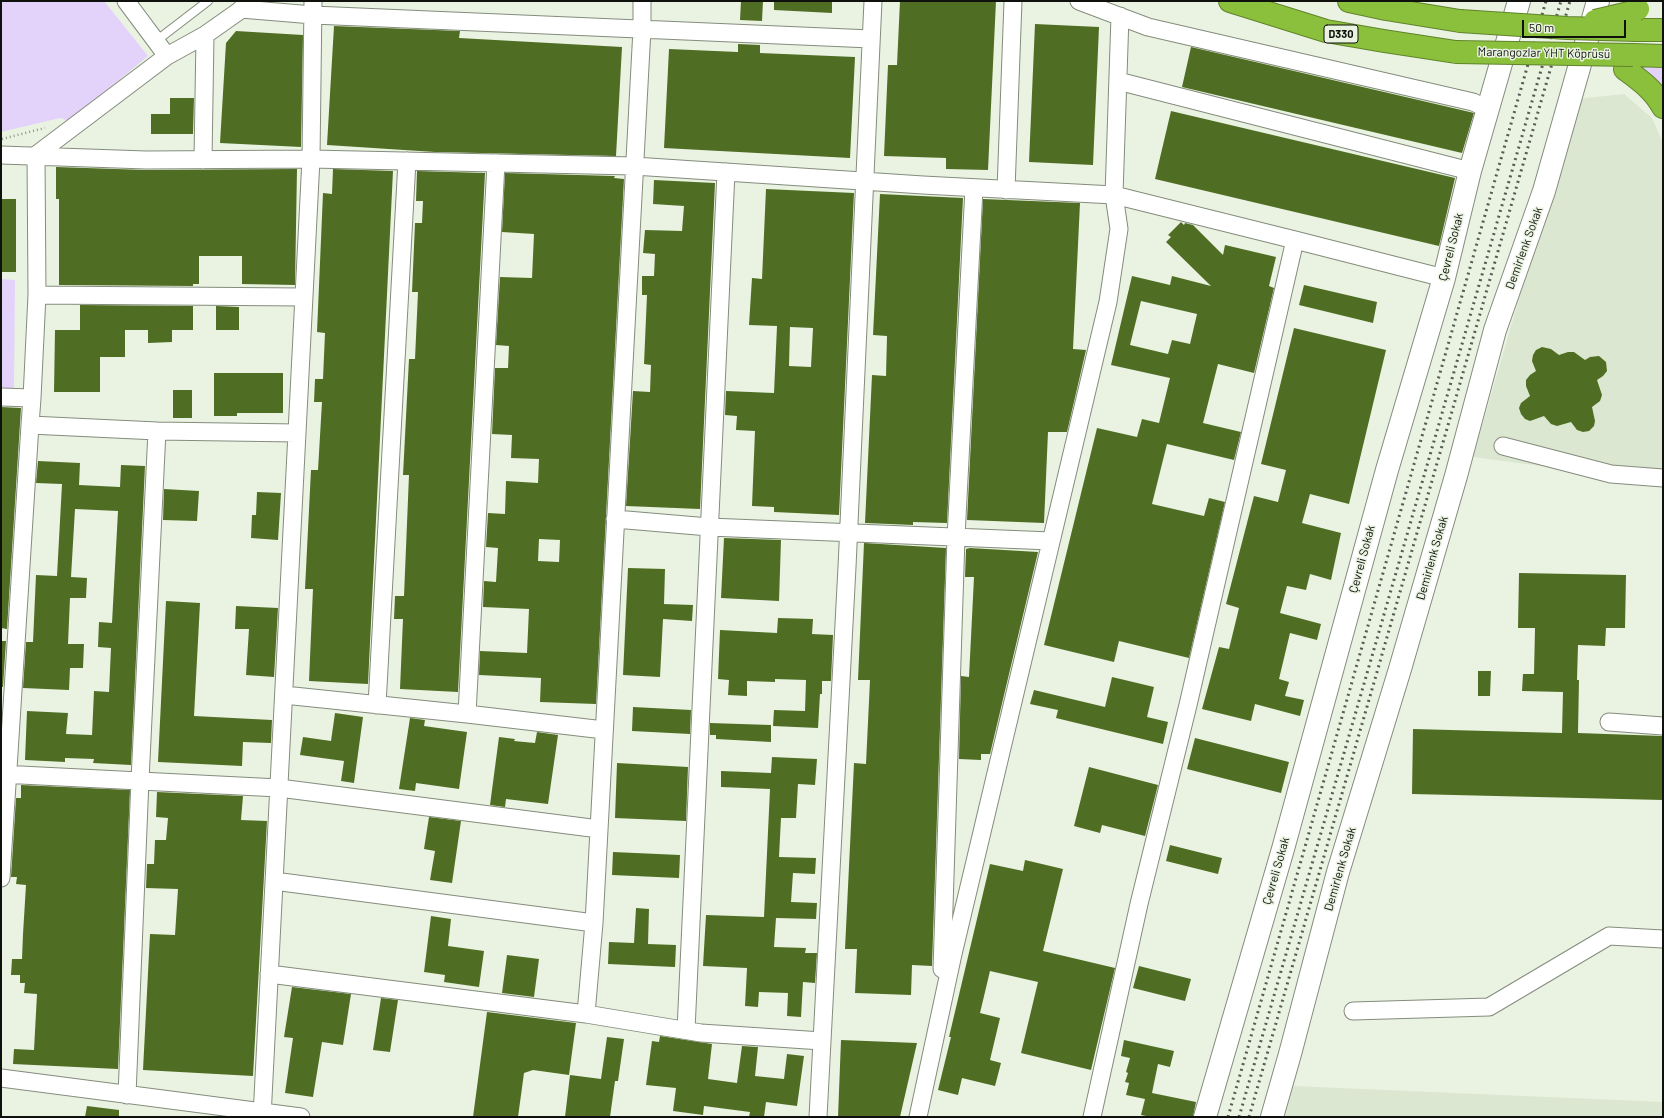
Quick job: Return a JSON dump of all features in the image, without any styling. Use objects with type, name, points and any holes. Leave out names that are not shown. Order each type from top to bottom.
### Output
[{"type":"highway","name":"Marangozlar YHT Köprüsü","points":[[1230,1],[1326,31],[1384,41],[1456,52],[1558,53],[1629,62]]},
{"type":"highway","name":"Marangozlar YHT Köprüsü","points":[[1349,1],[1386,9],[1460,20],[1567,28],[1641,14],[1663,30]]},
{"type":"highway","name":"D330","points":[[1629,62],[1663,56]]},
{"type":"highway","points":[[1629,62],[1663,107]]},
{"type":"street","points":[[126,1],[168,56]]},
{"type":"street","points":[[586,1014],[594,922],[642,29],[642,1]]},
{"type":"street","points":[[818,1117],[848,534],[873,1]]},
{"type":"street","points":[[1006,190],[1013,1]]},
{"type":"street","points":[[1079,1],[1148,27],[1473,102],[1488,109]]},
{"type":"street","name":"Çevreli Sokak","points":[[1205,1117],[1283,849],[1387,470],[1444,278],[1470,171],[1519,1]]},
{"type":"street","name":"Demirlenk Sokak","points":[[1272,1117],[1338,872],[1446,513],[1495,330],[1544,191],[1598,1]]},
{"type":"street","points":[[36,155],[168,56],[205,35],[247,5],[642,29],[871,39]]},
{"type":"street","points":[[262,1114],[311,159],[313,8]]},
{"type":"street","points":[[918,1117],[941,1012],[1108,302],[1119,229],[1114,196],[1120,16]]},
{"type":"street","points":[[203,160],[205,35]]},
{"type":"street","points":[[1118,81],[1470,171]]},
{"type":"street","points":[[1,155],[36,155],[146,160],[311,159],[634,166],[865,182],[1114,196],[1444,278]]},
{"type":"street","points":[[1,878],[4,774],[32,398],[37,295],[36,155]]},
{"type":"street","points":[[377,705],[407,161]]},
{"type":"street","points":[[467,714],[496,163]]},
{"type":"street","points":[[686,1030],[726,172]]},
{"type":"street","points":[[941,1012],[956,537],[974,188]]},
{"type":"street","points":[[1092,1117],[1139,904],[1188,705],[1295,240]]},
{"type":"street","points":[[37,295],[304,297]]},
{"type":"street","points":[[1,397],[32,398]]},
{"type":"street","points":[[30,425],[157,431],[297,433]]},
{"type":"street","points":[[127,1095],[140,780],[157,431]]},
{"type":"street","points":[[1503,446],[1611,474],[1663,478]]},
{"type":"street","points":[[615,519],[709,527],[848,534],[1051,541]]},
{"type":"street","points":[[284,695],[604,730]]},
{"type":"street","points":[[1609,722],[1663,726]]},
{"type":"street","points":[[4,774],[279,788],[599,830]]},
{"type":"street","points":[[274,881],[594,922]]},
{"type":"street","points":[[1353,1011],[1489,1007],[1609,936],[1663,939]]},
{"type":"street","points":[[269,974],[586,1014],[701,1033],[822,1041]]},
{"type":"street","points":[[1,1078],[262,1114],[301,1117]]},
{"type":"lane","points":[[156,41],[208,1]]},
{"type":"shaded area","points":[[1,1],[104,1],[148,56],[69,121],[60,118],[1,132]]},
{"type":"shaded area","points":[[1663,66],[1663,90],[1636,67]]},
{"type":"shaded area","points":[[1624,94],[1652,118],[1663,143],[1663,482],[1473,457],[1577,99]]},
{"type":"shaded area","points":[[1,279],[15,280],[14,389],[1,389]]},
{"type":"shaded area","points":[[1293,1086],[1663,1102],[1663,1117],[1285,1117]]},
{"type":"building","points":[[741,1],[763,1],[762,21],[740,20]]},
{"type":"building","points":[[774,1],[832,1],[832,13],[774,10]]},
{"type":"building","points":[[900,1],[996,1],[988,170],[946,169],[946,158],[884,156],[888,65],[897,65]]},
{"type":"building","points":[[1035,24],[1099,27],[1093,165],[1029,162]]},
{"type":"building","points":[[334,26],[460,31],[459,38],[622,47],[616,156],[435,152],[327,145]]},
{"type":"building","points":[[236,31],[303,35],[301,147],[220,143],[226,43]]},
{"type":"building","points":[[738,44],[760,45],[760,53],[855,57],[850,158],[664,148],[669,49],[738,52]]},
{"type":"building","points":[[1191,47],[1474,113],[1462,153],[1182,87]]},
{"type":"building","points":[[170,98],[194,98],[193,134],[151,134],[151,114],[170,114]]},
{"type":"building","points":[[1171,111],[1455,178],[1439,246],[1155,179]]},
{"type":"building","points":[[56,167],[146,170],[297,169],[295,285],[242,284],[242,256],[199,256],[199,284],[193,284],[193,286],[59,285],[59,199],[56,199]]},
{"type":"building","points":[[333,169],[393,171],[368,684],[309,681],[313,589],[305,589],[311,470],[318,470],[322,402],[314,402],[315,379],[323,379],[325,333],[317,332],[323,193],[332,194]]},
{"type":"building","points":[[417,171],[485,173],[458,692],[400,689],[403,619],[394,619],[395,596],[404,596],[409,475],[403,475],[409,359],[415,359],[418,292],[412,292],[415,223],[422,223],[423,201],[416,201]]},
{"type":"building","points":[[505,173],[615,176],[614,178],[624,179],[596,704],[540,702],[541,678],[479,675],[480,651],[527,653],[529,609],[483,607],[484,581],[496,582],[498,548],[486,547],[488,513],[505,514],[506,481],[538,483],[539,459],[511,458],[512,435],[492,434],[495,368],[508,368],[509,346],[496,345],[500,277],[532,278],[534,234],[502,232]],"holes":[[[539,539],[560,540],[559,562],[538,561]]]},
{"type":"building","points":[[654,180],[715,183],[700,509],[626,506],[633,391],[650,392],[651,365],[644,364],[647,295],[642,295],[642,276],[654,276],[655,254],[643,253],[645,230],[682,231],[684,206],[653,204]]},
{"type":"building","points":[[766,189],[854,193],[839,515],[774,512],[774,507],[752,506],[755,431],[736,430],[737,416],[725,415],[726,391],[774,393],[777,326],[749,325],[752,278],[762,279]],"holes":[[[790,327],[813,328],[811,367],[789,366]]]},
{"type":"building","points":[[880,194],[963,198],[947,523],[913,522],[913,525],[865,523],[872,375],[886,376],[887,336],[873,335]]},
{"type":"building","points":[[1,199],[16,199],[16,272],[1,272]]},
{"type":"building","points":[[983,199],[1080,203],[1073,349],[1086,350],[1067,432],[1048,432],[1044,523],[967,520]]},
{"type":"building","points":[[1181,222],[1184,225],[1185,223],[1193,225],[1223,255],[1225,245],[1276,257],[1269,286],[1274,288],[1254,373],[1218,364],[1203,423],[1241,432],[1234,460],[1167,444],[1152,504],[1204,516],[1209,498],[1225,502],[1189,658],[1119,641],[1114,662],[1044,645],[1097,428],[1137,437],[1142,419],[1159,423],[1170,378],[1111,365],[1132,276],[1170,285],[1172,276],[1211,286],[1166,242],[1171,237],[1168,235]],"holes":[[[1141,301],[1197,314],[1190,344],[1172,340],[1168,354],[1130,345]]]},
{"type":"building","points":[[1304,285],[1377,302],[1373,323],[1299,305]]},
{"type":"building","points":[[80,305],[193,306],[193,330],[172,330],[172,342],[148,343],[148,330],[125,330],[125,357],[100,357],[100,392],[54,392],[55,330],[80,330]]},
{"type":"building","points":[[216,306],[239,307],[239,330],[216,330]]},
{"type":"building","points":[[1294,328],[1386,350],[1349,504],[1310,494],[1302,523],[1341,533],[1331,580],[1310,574],[1306,590],[1287,586],[1280,613],[1321,624],[1317,640],[1290,633],[1279,679],[1289,682],[1285,696],[1304,700],[1300,716],[1255,704],[1251,721],[1202,709],[1219,647],[1229,649],[1239,608],[1226,604],[1254,496],[1278,502],[1286,470],[1261,464]]},
{"type":"building","points":[[1542,347],[1551,349],[1559,355],[1574,352],[1585,360],[1590,357],[1599,356],[1606,362],[1607,371],[1597,380],[1602,395],[1600,401],[1592,407],[1595,421],[1594,426],[1589,431],[1583,432],[1577,430],[1571,422],[1557,426],[1551,424],[1544,416],[1530,421],[1525,419],[1521,414],[1519,408],[1521,403],[1530,396],[1526,386],[1526,380],[1536,371],[1532,361],[1533,355],[1536,350]]},
{"type":"building","points":[[214,373],[283,373],[283,413],[237,413],[237,416],[214,416]]},
{"type":"building","points":[[173,390],[192,390],[192,418],[173,418]]},
{"type":"building","points":[[1,407],[21,408],[7,629],[1,628]]},
{"type":"building","points":[[38,461],[80,463],[79,485],[120,487],[121,465],[145,466],[131,765],[93,763],[94,759],[65,758],[65,762],[25,760],[27,711],[68,713],[66,734],[92,735],[94,691],[109,692],[111,648],[98,647],[99,622],[112,623],[118,511],[75,509],[71,577],[87,578],[86,598],[70,598],[68,644],[84,644],[83,668],[70,668],[69,690],[23,688],[26,642],[33,642],[36,575],[57,576],[62,484],[36,483]]},
{"type":"building","points":[[164,489],[199,491],[197,521],[163,520]]},
{"type":"building","points":[[257,492],[281,493],[278,540],[251,538],[252,515],[256,515]]},
{"type":"building","points":[[724,538],[781,540],[779,601],[721,598]]},
{"type":"building","points":[[864,543],[946,548],[932,966],[912,965],[911,995],[855,993],[857,949],[845,949],[854,763],[866,764],[870,680],[858,680]]},
{"type":"building","points":[[966,549],[1038,552],[990,754],[981,754],[981,760],[959,759],[961,676],[969,677],[974,577],[965,577]]},
{"type":"building","points":[[628,568],[665,569],[664,604],[693,605],[692,621],[663,619],[660,677],[623,675]]},
{"type":"building","points":[[1519,573],[1626,575],[1625,628],[1606,628],[1605,646],[1578,645],[1578,733],[1663,736],[1663,800],[1412,794],[1413,729],[1562,733],[1563,692],[1522,691],[1523,674],[1534,674],[1535,628],[1518,628]]},
{"type":"building","points":[[166,601],[200,603],[194,716],[272,720],[271,743],[243,742],[242,766],[158,762]]},
{"type":"building","points":[[236,606],[278,608],[274,677],[246,675],[249,629],[235,629]]},
{"type":"building","points":[[778,618],[813,619],[812,634],[833,635],[831,681],[822,681],[818,728],[773,726],[774,710],[805,711],[806,680],[775,679],[775,682],[747,681],[747,696],[728,695],[729,680],[718,679],[720,630],[777,633]]},
{"type":"building","points":[[1,641],[6,641],[3,687],[1,687]]},
{"type":"building","points":[[1478,671],[1491,671],[1490,696],[1478,696]]},
{"type":"building","points":[[1112,677],[1154,687],[1147,717],[1168,722],[1163,744],[1056,718],[1058,710],[1030,704],[1034,690],[1105,707]]},
{"type":"building","points":[[633,707],[691,710],[690,734],[632,731]]},
{"type":"building","points":[[335,713],[363,717],[354,783],[341,781],[344,761],[300,755],[303,737],[331,741]]},
{"type":"building","points":[[410,718],[425,720],[424,726],[467,732],[459,789],[416,783],[415,791],[399,789]]},
{"type":"building","points":[[710,723],[771,725],[771,742],[716,739],[716,735],[710,735]]},
{"type":"building","points":[[537,732],[558,735],[548,804],[506,799],[505,807],[490,805],[499,737],[515,739],[514,741],[535,743]]},
{"type":"building","points":[[1195,738],[1289,762],[1281,793],[1187,769]]},
{"type":"building","points":[[772,757],[817,759],[815,785],[798,784],[796,818],[781,818],[779,857],[816,858],[815,874],[793,873],[791,902],[817,903],[816,919],[776,918],[774,947],[806,948],[805,953],[817,953],[815,983],[803,982],[801,1017],[787,1016],[788,993],[759,992],[758,1007],[745,1006],[747,968],[703,966],[706,915],[764,917],[770,789],[721,787],[721,771],[771,773]]},
{"type":"building","points":[[617,763],[688,767],[686,821],[615,818]]},
{"type":"building","points":[[1089,767],[1158,785],[1145,836],[1102,825],[1100,833],[1074,826]]},
{"type":"building","points":[[21,785],[130,790],[118,1069],[13,1064],[14,1049],[34,1050],[37,994],[24,993],[25,983],[20,983],[20,975],[11,975],[12,959],[22,959],[26,885],[16,884],[17,877],[11,877],[16,798],[21,798]]},
{"type":"building","points":[[157,792],[243,796],[241,820],[267,821],[253,1076],[143,1070],[150,934],[175,935],[178,889],[146,888],[147,864],[154,864],[155,840],[166,840],[168,818],[156,817]]},
{"type":"building","points":[[429,817],[461,821],[452,883],[430,880],[435,851],[424,849]]},
{"type":"building","points":[[1170,845],[1222,858],[1218,874],[1166,861]]},
{"type":"building","points":[[613,852],[680,855],[679,878],[612,875]]},
{"type":"building","points":[[1025,860],[1063,869],[1043,951],[1115,968],[1091,1070],[1021,1053],[1038,982],[990,971],[980,1013],[1000,1018],[990,1060],[1001,1063],[995,1086],[962,1078],[958,1095],[938,1090],[990,864],[1023,871]]},
{"type":"building","points":[[636,908],[649,909],[648,944],[676,945],[675,967],[608,964],[609,942],[634,943]]},
{"type":"building","points":[[431,916],[451,919],[448,946],[484,951],[479,987],[444,982],[445,975],[424,972]]},
{"type":"building","points":[[507,955],[539,959],[534,997],[502,993]]},
{"type":"building","points":[[1139,966],[1191,979],[1185,1001],[1133,988]]},
{"type":"building","points":[[292,987],[351,994],[343,1045],[322,1042],[313,1097],[285,1093],[293,1038],[284,1037]]},
{"type":"building","points":[[381,998],[398,1000],[390,1052],[373,1050]]},
{"type":"building","points":[[487,1012],[576,1023],[569,1075],[533,1070],[524,1073],[518,1117],[473,1117]]},
{"type":"building","points":[[660,1036],[712,1044],[708,1079],[737,1083],[742,1046],[758,1047],[755,1076],[784,1079],[787,1054],[804,1056],[797,1106],[766,1102],[764,1117],[749,1117],[750,1112],[704,1106],[703,1115],[673,1111],[676,1088],[646,1085],[652,1041],[659,1042]]},
{"type":"building","points":[[607,1037],[624,1039],[618,1081],[615,1081],[610,1117],[565,1117],[570,1075],[601,1079]]},
{"type":"building","points":[[841,1040],[917,1043],[900,1117],[838,1117]]},
{"type":"building","points":[[1124,1040],[1174,1051],[1170,1067],[1158,1064],[1152,1093],[1196,1102],[1193,1117],[1151,1117],[1141,1115],[1145,1099],[1126,1095],[1129,1083],[1125,1082],[1128,1073],[1126,1072],[1130,1058],[1121,1056]]},
{"type":"building","points":[[87,1106],[119,1110],[119,1117],[85,1117]]},
{"type":"railway","points":[[1228,1117],[1546,1]]},
{"type":"railway","points":[[1239,1117],[1561,1]]},
{"type":"railway","points":[[1249,1117],[1570,1]]}]
